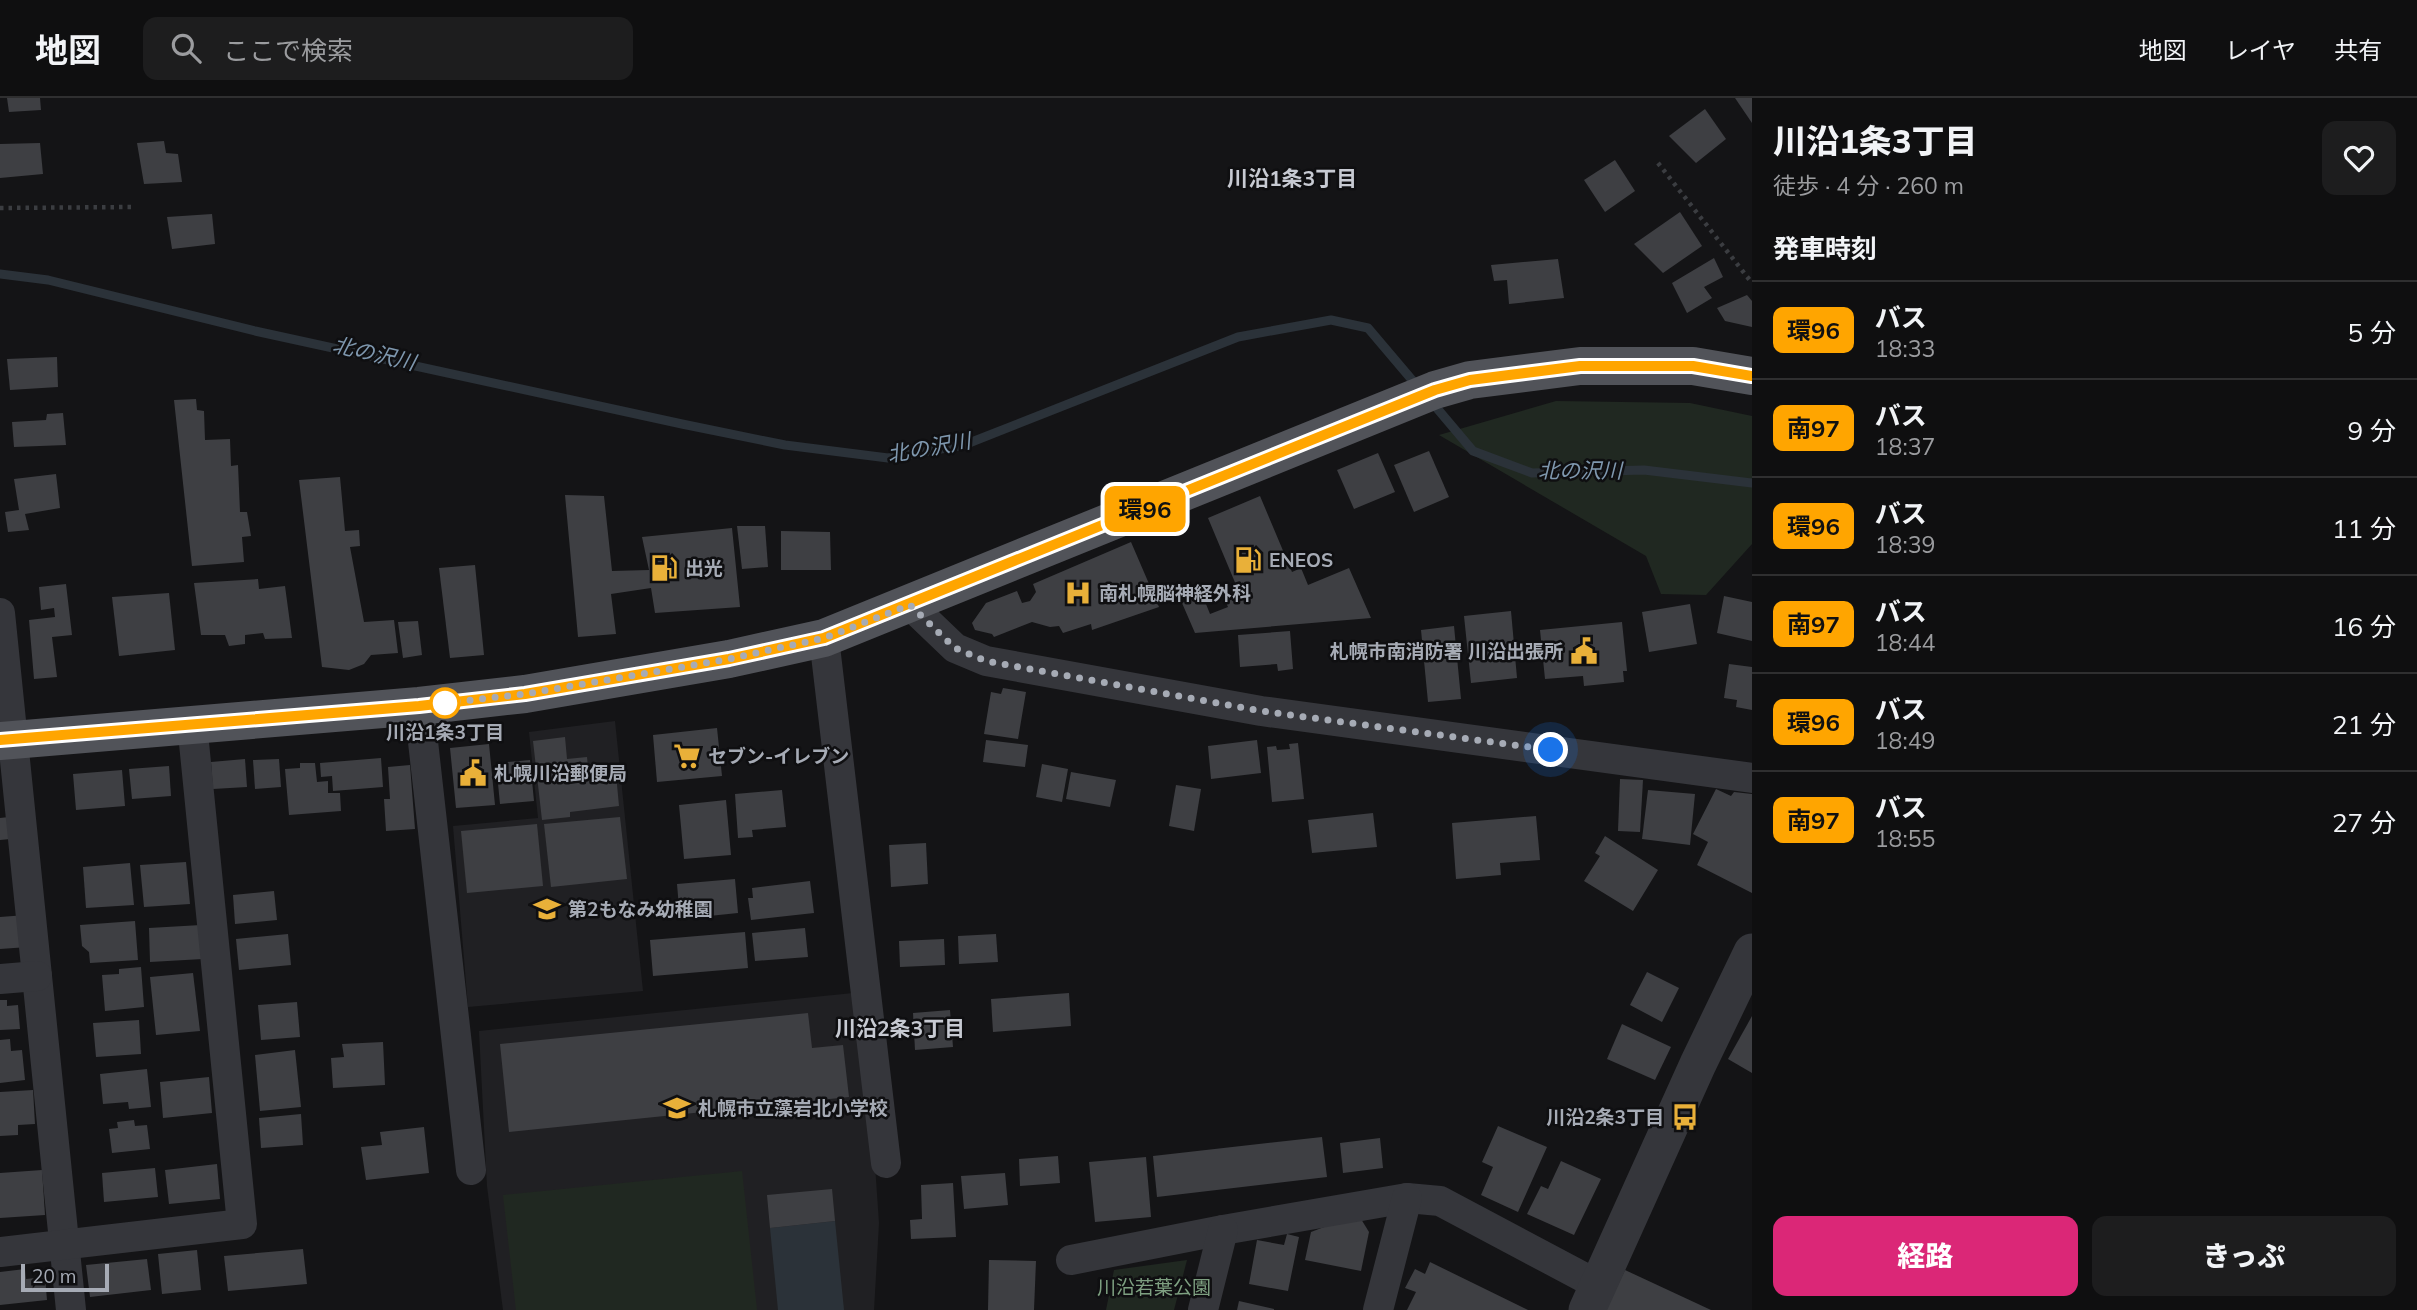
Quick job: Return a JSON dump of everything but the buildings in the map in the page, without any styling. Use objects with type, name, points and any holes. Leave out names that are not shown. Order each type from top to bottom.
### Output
[{"type":"main road","points":[[7,740],[419,706],[525,694],[729,659],[824,638],[1435,390],[1470,380],[1580,366],[1693,366],[1752,376]]},
{"type":"street","points":[[910,605],[955,648],[986,661],[1261,711],[1752,778]]},
{"type":"street","points":[[0,613],[7,740],[37,976],[71,1310]]},
{"type":"street","points":[[824,638],[886,1163]]},
{"type":"street","points":[[419,706],[471,1170]]},
{"type":"street","points":[[0,1252],[242,1224],[192,723]]},
{"type":"street","points":[[1071,1261],[1223,1230],[1407,1198],[1440,1201],[1592,1298],[1752,952]]},
{"type":"street","points":[[0,979],[37,976]]},
{"type":"street","points":[[1378,1310],[1407,1198]]},
{"type":"street","points":[[1203,1310],[1223,1230]]},
{"type":"path","points":[[1658,163],[1752,283]]},
{"type":"path","points":[[0,208],[131,207]]},
{"type":"shaded area","name":"第2もなみ幼稚園","points":[[615,721],[643,991],[468,1007],[453,826],[538,818],[529,732]]},
{"type":"shaded area","name":"札幌市立藻岩北小学校","points":[[863,992],[879,1223],[874,1310],[503,1310],[487,1186],[479,1031]]},
{"type":"shaded area","points":[[835,1221],[844,1310],[778,1310],[770,1228]]},
{"type":"green space","points":[[1556,401],[1690,403],[1752,416],[1752,544],[1706,595],[1661,594],[1646,556],[1439,435]]},
{"type":"green space","points":[[742,1171],[757,1310],[516,1310],[503,1195]]},
{"type":"green space","name":"川沿若葉公園","points":[[1187,1260],[1174,1310],[1106,1310],[1114,1270]]},
{"type":"waterway","name":"北の沢川","points":[[0,274],[48,280],[255,331],[682,424],[785,445],[888,458],[964,445],[1238,337],[1331,320],[1368,328],[1418,387]]},
{"type":"waterway","name":"北の沢川","points":[[1430,400],[1473,451],[1532,473],[1644,470],[1752,483]]},
{"type":"bus line","name":"環96","points":[[0,740],[419,706],[525,694],[729,659],[824,638],[1435,390],[1470,380],[1580,366],[1693,366],[1752,376]]},
{"type":"place","name":"ENEOS","points":[[1248,560]]},
{"type":"place","name":"出光","points":[[664,568]]},
{"type":"place","name":"南札幌脳神経外科","points":[[1078,593]]},
{"type":"place","name":"札幌市南消防署 川沿出張所","points":[[1584,651]]},
{"type":"place","name":"川沿1条3丁目","points":[[445,703]]},
{"type":"place","name":"セブン-イレブン","points":[[687,756]]},
{"type":"place","name":"札幌川沿郵便局","points":[[473,773]]},
{"type":"place","name":"第2もなみ幼稚園","points":[[547,909]]},
{"type":"place","name":"札幌市立藻岩北小学校","points":[[677,1108]]},
{"type":"place","name":"川沿2条3丁目","points":[[1685,1117]]},
{"type":"district","name":"川沿1条3丁目","points":[[1292,179]]},
{"type":"district","name":"川沿2条3丁目","points":[[900,1029]]},
{"type":"route","points":[[445,703],[525,694],[729,659],[824,638],[910,605],[955,648],[986,661],[1261,711],[1551,750]]}]
